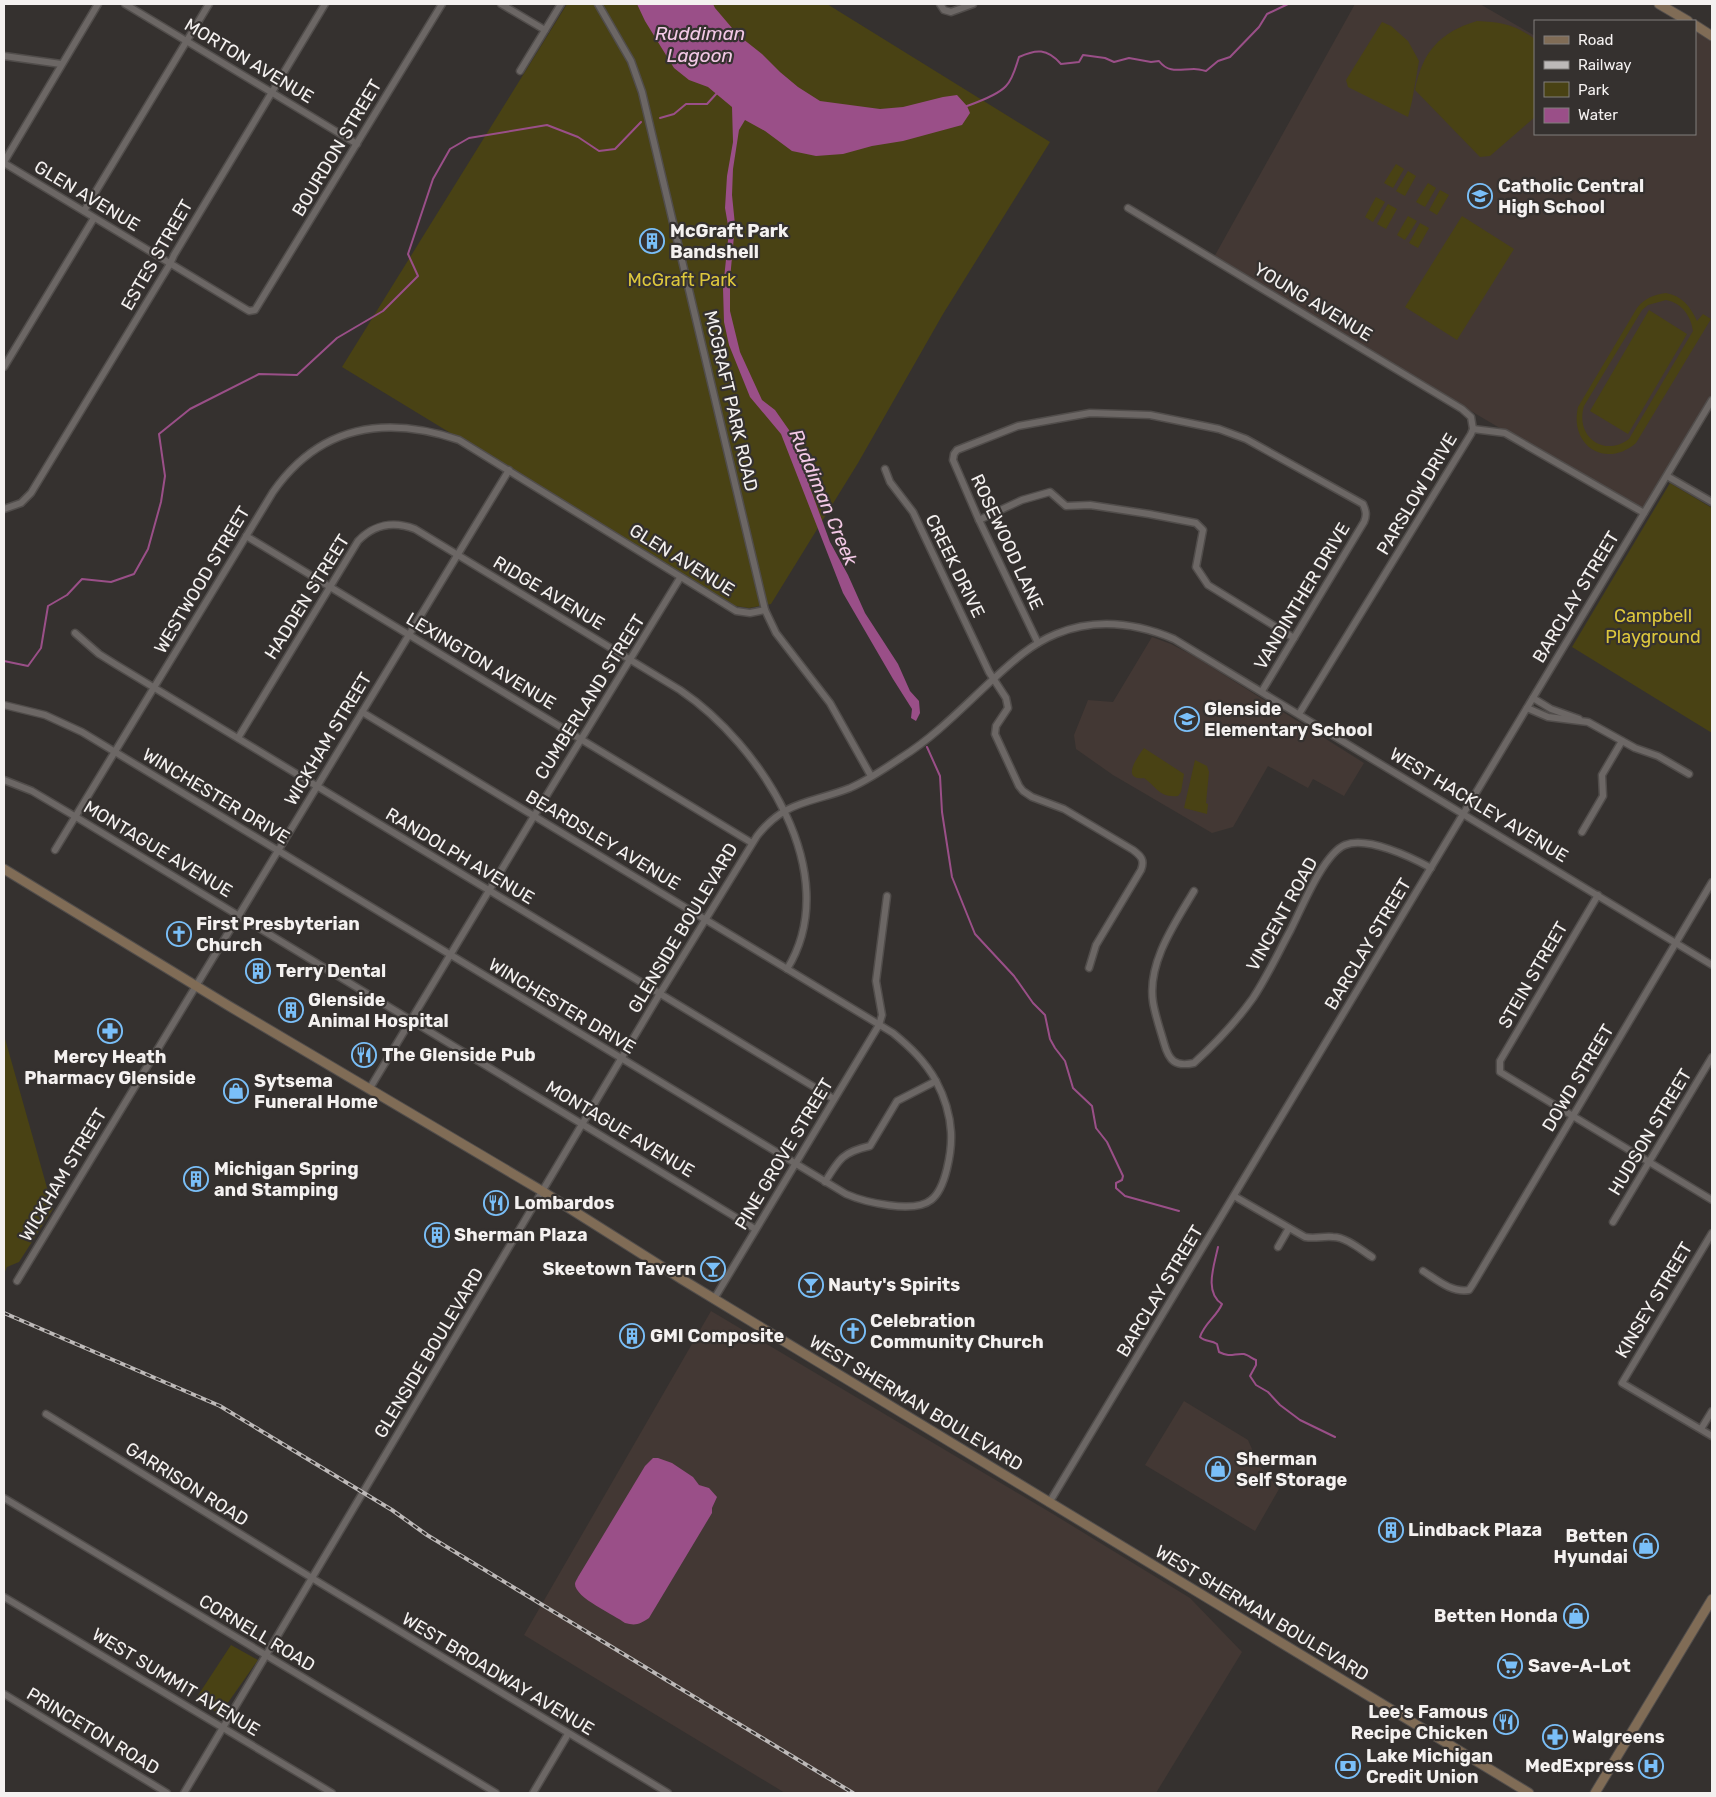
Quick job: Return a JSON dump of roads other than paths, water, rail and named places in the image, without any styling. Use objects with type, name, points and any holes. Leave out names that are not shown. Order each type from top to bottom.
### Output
[{"type":"main road","points":[[1659,4],[1686,20]]},
{"type":"main road","points":[[1696,26],[1712,35]]},
{"type":"main road","name":"WEST SHERMAN BOULEVARD","points":[[4,869],[196,986],[542,1191],[714,1299],[1529,1793]]},
{"type":"main road","points":[[1596,1793],[1712,1599]]},
{"type":"street","points":[[4,163],[98,4]]},
{"type":"street","name":"MORTON AVENUE","points":[[125,4],[357,144]]},
{"type":"street","points":[[84,211],[209,4]]},
{"type":"street","name":"ESTES STREET","points":[[4,509],[21,503],[31,493],[325,4]]},
{"type":"street","name":"BOURDON STREET","points":[[258,307],[442,4]]},
{"type":"street","points":[[501,4],[545,30]]},
{"type":"street","points":[[520,71],[561,4]]},
{"type":"street","name":"MCGRAFT PARK ROAD","points":[[598,4],[631,62],[642,92],[765,610]]},
{"type":"street","points":[[940,4],[944,10],[951,12],[973,4]]},
{"type":"street","points":[[4,56],[61,64]]},
{"type":"street","name":"GLEN AVENUE","points":[[4,163],[244,308],[253,311],[258,307]]},
{"type":"street","name":"YOUNG AVENUE","points":[[1128,208],[1462,409],[1471,418],[1473,429]]},
{"type":"street","points":[[4,367],[94,218]]},
{"type":"street","name":"BARCLAY STREET","points":[[1049,1502],[1712,400]]},
{"type":"street","name":"VANDINTHER DRIVE","points":[[954,454],[957,450],[1018,426],[1090,413],[1150,415],[1219,429],[1246,439],[1363,504],[1367,517],[1262,691]]},
{"type":"street","name":"WESTWOOD STREET","points":[[56,850],[283,478],[308,454],[338,437],[372,428],[404,427],[444,435]]},
{"type":"street","name":"PARSLOW DRIVE","points":[[1299,714],[1473,429],[1505,433],[1644,513]]},
{"type":"street","name":"GLEN AVENUE","points":[[444,435],[459,440],[509,470],[680,578],[736,611],[750,614],[765,610]]},
{"type":"street","name":"ROSEWOOD LANE","points":[[954,454],[953,460],[979,520],[1038,643]]},
{"type":"street","name":"CREEK DRIVE","points":[[885,469],[890,482],[913,512],[993,679],[1006,698],[1008,708],[996,726],[995,734],[1019,786],[1032,797],[1064,809],[1133,850],[1143,861],[1141,870],[1096,946],[1090,968]]},
{"type":"street","name":"WICKHAM STREET","points":[[17,1281],[509,470]]},
{"type":"street","points":[[1667,476],[1712,502]]},
{"type":"street","points":[[979,520],[1022,500],[1050,492],[1066,506],[1090,505],[1196,523],[1203,530],[1196,567],[1208,585],[1294,638]]},
{"type":"street","name":"HADDEN STREET","points":[[238,738],[358,541],[380,526],[398,524],[415,529],[457,555]]},
{"type":"street","name":"LEXINGTON AVENUE","points":[[246,536],[752,843]]},
{"type":"street","name":"RIDGE AVENUE","points":[[457,555],[686,695],[717,720],[755,761],[784,811],[798,849],[804,874],[807,895],[804,926],[800,941],[787,969]]},
{"type":"street","name":"CUMBERLAND STREET","points":[[370,1088],[680,578]]},
{"type":"street","points":[[765,610],[776,633],[830,702],[871,776]]},
{"type":"street","name":"WEST HACKLEY AVENUE","points":[[871,776],[927,740],[1015,658],[1038,643],[1056,634],[1087,625],[1114,623],[1131,625],[1174,639],[1712,965]]},
{"type":"street","name":"RANDOLPH AVENUE","points":[[75,633],[99,654],[154,688],[834,1100]]},
{"type":"street","points":[[1533,698],[1551,709],[1599,727],[1622,742],[1658,756],[1689,774]]},
{"type":"street","name":"WINCHESTER DRIVE","points":[[4,705],[33,711],[58,720],[115,752],[852,1197],[889,1206],[923,1204],[932,1200],[940,1189],[950,1150],[951,1132],[944,1100],[936,1081],[923,1061],[908,1045],[879,1025]]},
{"type":"street","points":[[1527,708],[1548,717],[1580,720]]},
{"type":"street","name":"BEARDSLEY AVENUE","points":[[362,712],[879,1025]]},
{"type":"street","points":[[1582,832],[1603,796],[1602,775],[1622,742]]},
{"type":"street","name":"GLENSIDE BOULEVARD","points":[[184,1793],[313,1579],[659,994],[752,843],[764,828],[784,811],[806,801],[849,788],[871,776]]},
{"type":"street","name":"MONTAGUE AVENUE","points":[[4,780],[32,791],[240,915],[755,1229]]},
{"type":"street","name":"VINCENT ROAD","points":[[1194,891],[1164,943],[1152,982],[1153,1002],[1166,1050],[1172,1061],[1179,1064],[1194,1063],[1225,1033],[1254,997],[1317,878],[1337,849],[1357,843],[1372,845],[1405,855],[1431,868]]},
{"type":"street","name":"DOWD STREET","points":[[1423,1271],[1445,1285],[1460,1291],[1468,1290],[1712,882]]},
{"type":"street","name":"STEIN STREET","points":[[1573,1117],[1500,1072],[1500,1061],[1598,895]]},
{"type":"street","points":[[879,1025],[882,1015],[876,981],[887,896]]},
{"type":"street","name":"PINE GROVE STREET","points":[[714,1299],[879,1025]]},
{"type":"street","name":"HUDSON STREET","points":[[1613,1222],[1712,1057]]},
{"type":"street","points":[[825,1182],[843,1156],[852,1150],[870,1146],[897,1101],[936,1081]]},
{"type":"street","points":[[1573,1117],[1712,1200]]},
{"type":"street","points":[[1234,1196],[1305,1237],[1314,1239],[1334,1237],[1341,1239],[1372,1257]]},
{"type":"street","points":[[1278,1247],[1289,1228]]},
{"type":"street","name":"KINSEY STREET","points":[[1701,1429],[1622,1382],[1712,1233]]},
{"type":"street","points":[[1712,1410],[1701,1429],[1712,1436]]},
{"type":"street","name":"GARRISON ROAD","points":[[46,1414],[313,1579]]},
{"type":"street","name":"CORNELL ROAD","points":[[4,1498],[496,1793]]},
{"type":"street","name":"WEST BROADWAY AVENUE","points":[[313,1579],[668,1793]]},
{"type":"street","name":"WEST SUMMIT AVENUE","points":[[4,1596],[332,1793]]},
{"type":"street","name":"PRINCETON ROAD","points":[[4,1694],[167,1793]]},
{"type":"street","points":[[533,1793],[568,1734]]},
{"type":"water","name":"Ruddiman Lagoon","points":[[637,4],[713,4],[738,35],[798,87],[820,101],[880,109],[903,107],[957,95],[967,106],[970,113],[962,125],[903,141],[872,146],[843,154],[816,156],[792,151],[765,131],[745,120],[739,130],[733,169],[732,195],[735,225],[730,279],[730,311],[740,352],[762,400],[775,410],[789,430],[830,542],[848,575],[865,613],[898,664],[910,691],[919,701],[920,713],[916,721],[911,718],[912,709],[843,593],[781,434],[750,397],[729,345],[724,322],[723,288],[729,231],[725,208],[727,176],[733,142],[732,107],[708,87],[689,80],[674,68],[645,21]]},
{"type":"water","points":[[653,1458],[672,1463],[693,1477],[699,1485],[709,1488],[717,1497],[712,1513],[649,1618],[638,1624],[629,1624],[581,1595],[575,1583],[645,1466]]},
{"type":"waterway","points":[[967,106],[988,98],[1006,86],[1011,80],[1019,57],[1036,51],[1051,55],[1061,64],[1079,62],[1083,55],[1105,58],[1114,62],[1129,58],[1151,62],[1159,61],[1171,69],[1206,71],[1218,61],[1230,57],[1259,27],[1267,14],[1288,4]]},
{"type":"waterway","points":[[660,118],[674,114],[686,104],[707,104],[717,93]]},
{"type":"waterway","points":[[4,661],[28,666],[41,648],[48,606],[67,595],[82,579],[111,582],[134,574],[148,549],[161,502],[165,476],[159,434],[190,409],[259,374],[297,375],[337,338],[383,311],[418,276],[408,254],[433,179],[450,149],[469,138],[547,125],[578,137],[599,151],[615,149],[641,122]]},
{"type":"waterway","name":"Ruddiman Creek","points":[[927,747],[940,776],[942,812],[952,877],[975,934],[1014,976],[1033,1003],[1045,1015],[1050,1039],[1065,1061],[1073,1088],[1092,1106],[1096,1128],[1107,1142],[1123,1176],[1122,1180],[1116,1183],[1116,1188],[1125,1196],[1179,1211]]},
{"type":"waterway","name":"Ruddiman Creek","points":[[1218,1247],[1212,1286],[1216,1299],[1222,1304],[1204,1328],[1200,1337],[1217,1344],[1219,1352],[1223,1354],[1244,1354],[1256,1360],[1256,1365],[1250,1376],[1256,1385],[1268,1392],[1280,1405],[1300,1420],[1335,1437]]},
{"type":"railway","points":[[4,1313],[220,1406],[392,1510],[427,1535],[853,1793]]},
{"type":"place","name":"Catholic Central High School","points":[[1480,196]]},
{"type":"place","name":"McGraft Park Bandshell","points":[[652,241]]},
{"type":"place","name":"Glenside Elementary School","points":[[1187,719]]},
{"type":"place","name":"First Presbyterian Church","points":[[179,934]]},
{"type":"place","name":"Terry Dental","points":[[258,971]]},
{"type":"place","name":"Glenside Animal Hospital","points":[[291,1010]]},
{"type":"place","name":"Mercy Heath Pharmacy Glenside","points":[[110,1031]]},
{"type":"place","name":"The Glenside Pub","points":[[364,1055]]},
{"type":"place","name":"Sytsema Funeral Home","points":[[236,1091]]},
{"type":"place","name":"Michigan Spring and Stamping","points":[[196,1179]]},
{"type":"place","name":"Lombardos","points":[[496,1203]]},
{"type":"place","name":"Sherman Plaza","points":[[437,1235]]},
{"type":"place","name":"Skeetown Tavern","points":[[713,1269]]},
{"type":"place","name":"Nauty's Spirits","points":[[811,1285]]},
{"type":"place","name":"Celebration Community Church","points":[[853,1331]]},
{"type":"place","name":"GMI Composite","points":[[632,1336]]},
{"type":"place","name":"Sherman Self Storage","points":[[1218,1469]]},
{"type":"place","name":"Lindback Plaza","points":[[1391,1530]]},
{"type":"place","name":"Betten Hyundai","points":[[1646,1546]]},
{"type":"place","name":"Betten Honda","points":[[1576,1616]]},
{"type":"place","name":"Save-A-Lot","points":[[1510,1666]]},
{"type":"place","name":"Lee's Famous Recipe Chicken","points":[[1506,1722]]},
{"type":"place","name":"Walgreens","points":[[1555,1737]]},
{"type":"place","name":"Lake Michigan Credit Union","points":[[1348,1766]]},
{"type":"place","name":"MedExpress","points":[[1651,1766]]},
{"type":"park label","name":"McGraft Park","points":[[682,280]]},
{"type":"park label","name":"Campbell Playground","points":[[1653,626]]}]
